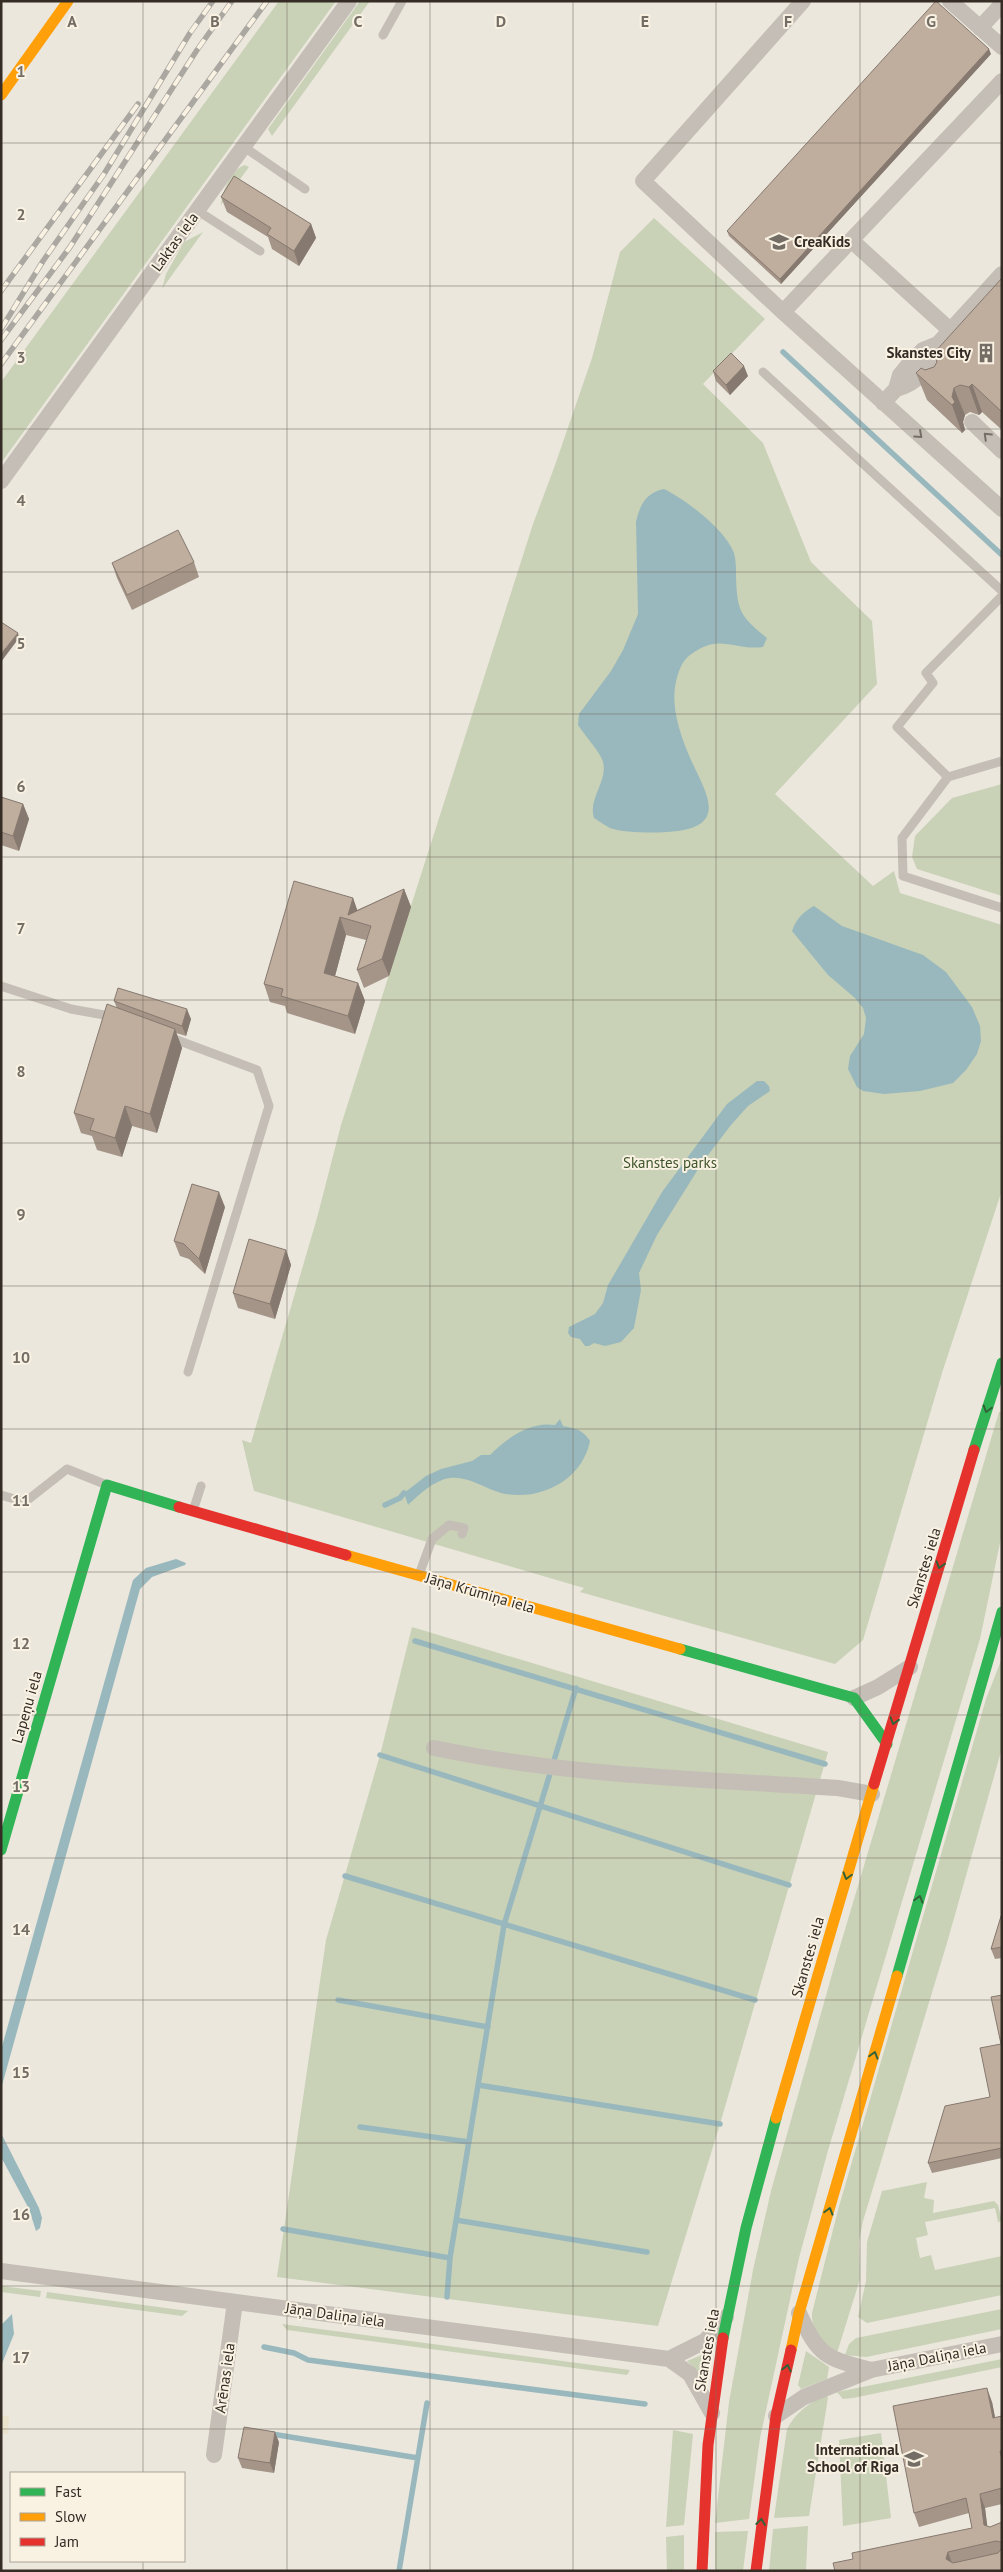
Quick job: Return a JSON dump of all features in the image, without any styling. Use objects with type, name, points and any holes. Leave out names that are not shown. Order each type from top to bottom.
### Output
[{"type":"main road","points":[[1,95],[68,1]]},
{"type":"main road","name":"Skanstes iela","points":[[702,2571],[703,2513],[712,2412],[729,2312],[748,2223],[786,2086],[872,1794],[1002,1363]]},
{"type":"main road","name":"Jāņa Krūmiņa iela","points":[[107,1485],[193,1512],[854,1698]]},
{"type":"main road","name":"Lapeņu iela","points":[[1,1850],[107,1485]]},
{"type":"main road","points":[[756,2571],[776,2416],[799,2313],[1002,1612]]},
{"type":"main road","points":[[854,1698],[887,1744]]},
{"type":"street","name":"Laktas iela","points":[[1,481],[349,1]]},
{"type":"street","points":[[803,1],[643,181],[883,403],[999,502]]},
{"type":"street","points":[[950,1],[1002,47]]},
{"type":"street","points":[[980,28],[1002,4]]},
{"type":"street","points":[[783,312],[1002,81]]},
{"type":"street","points":[[851,240],[950,330]]},
{"type":"street","points":[[883,403],[896,389],[900,375],[909,364],[923,350],[938,344],[1002,274]]},
{"type":"street","points":[[896,389],[926,379],[935,359],[938,344]]},
{"type":"street","points":[[972,422],[1002,450]]},
{"type":"street","points":[[854,1698],[878,1687],[910,1667]]},
{"type":"street","points":[[434,1748],[475,1757],[571,1770],[838,1788],[872,1794]]},
{"type":"street","name":"Jāņa Daliņa iela","points":[[1,2271],[669,2359],[690,2374],[712,2412]]},
{"type":"street","name":"Arēnas iela","points":[[214,2455],[235,2302]]},
{"type":"street","points":[[669,2359],[705,2341],[729,2312]]},
{"type":"street","name":"Jāņa Daliņa iela","points":[[799,2313],[812,2341],[824,2355],[838,2361],[872,2370]]},
{"type":"street","name":"Jāņa Daliņa iela","points":[[776,2416],[804,2396],[872,2370],[1002,2344]]},
{"type":"lane","points":[[383,35],[402,1]]},
{"type":"lane","points":[[244,147],[305,189]]},
{"type":"lane","points":[[198,211],[260,251]]},
{"type":"lane","points":[[763,372],[1002,591]]},
{"type":"lane","points":[[948,777],[897,727],[932,683],[926,673],[1002,596]]},
{"type":"lane","points":[[1002,761],[948,777],[902,838],[903,876],[1002,908]]},
{"type":"lane","points":[[1,986],[71,1009],[127,1022]]},
{"type":"lane","points":[[162,1034],[257,1070],[269,1106],[188,1372]]},
{"type":"lane","points":[[1,1495],[25,1502],[67,1469],[107,1485]]},
{"type":"lane","points":[[193,1512],[201,1486]]},
{"type":"lane","points":[[419,1576],[432,1539],[449,1525],[464,1528],[462,1534]]},
{"type":"green space","points":[[279,1],[336,1],[1,463],[1,382]]},
{"type":"green space","points":[[360,1],[370,1],[272,136],[268,129]]},
{"type":"green space","points":[[245,165],[249,167],[221,205],[223,193],[231,176]]},
{"type":"green space","name":"Skanstes parks","points":[[654,218],[765,319],[703,384],[763,443],[811,562],[872,621],[877,684],[775,794],[873,886],[894,871],[900,893],[1002,925],[1002,1190],[942,1373],[863,1640],[835,1664],[580,1592],[584,1588],[254,1491],[242,1440],[251,1443],[317,1218],[341,1125],[533,524],[592,358],[620,252]]},
{"type":"green space","points":[[203,232],[162,289],[166,274],[184,242]]},
{"type":"green space","points":[[1002,784],[1002,896],[917,869],[912,857],[915,836],[952,798]]},
{"type":"green space","points":[[999,1412],[1002,1412],[1002,1533],[980,1639],[827,2154],[799,2258],[760,2438],[749,2519],[715,2523],[729,2402],[753,2270],[771,2191],[838,1953]]},
{"type":"green space","points":[[412,1627],[828,1752],[720,2124],[658,2326],[277,2277],[326,1940],[380,1755]]},
{"type":"green space","points":[[1002,1658],[1002,1748],[947,1943],[863,2221],[859,2241],[860,2279],[837,2353],[819,2336],[812,2319],[812,2313],[838,2210],[986,1699]]},
{"type":"green space","points":[[927,2182],[924,2198],[934,2200],[933,2213],[994,2201],[998,2205],[1002,2221],[998,2222],[995,2208],[925,2222],[928,2235],[916,2238],[920,2258],[931,2255],[935,2270],[1002,2256],[1002,2295],[867,2323],[858,2317],[866,2281],[867,2242],[882,2191]]},
{"type":"green space","points":[[1,2286],[41,2291],[40,2297],[1,2292]]},
{"type":"green space","points":[[47,2292],[188,2311],[182,2316],[46,2298]]},
{"type":"green space","points":[[1002,2309],[1002,2329],[866,2357],[845,2355],[849,2344],[856,2338]]},
{"type":"green space","points":[[282,2324],[630,2370],[627,2375],[287,2330]]},
{"type":"green space","points":[[806,2351],[829,2367],[827,2379],[801,2389],[798,2385]]},
{"type":"green space","points":[[709,2352],[705,2377],[704,2377],[687,2361]]},
{"type":"green space","points":[[1002,2359],[1002,2367],[853,2398],[843,2399],[837,2392]]},
{"type":"green space","points":[[825,2395],[828,2397],[809,2516],[774,2518],[787,2429],[803,2409]]},
{"type":"green space","points":[[673,2430],[693,2434],[684,2525],[666,2527]]},
{"type":"green space","points":[[881,2433],[891,2518],[843,2526],[839,2440]]},
{"type":"green space","points":[[808,2526],[806,2571],[769,2571],[773,2529]]},
{"type":"green space","points":[[748,2531],[743,2571],[715,2571],[715,2532]]},
{"type":"green space","points":[[684,2535],[684,2571],[667,2571],[666,2537]]},
{"type":"shaded area","points":[[1,2416],[9,2416],[8,2434],[1,2434]]},
{"type":"water","points":[[664,489],[683,500],[704,516],[729,544],[735,556],[739,605],[751,624],[767,638],[763,647],[752,648],[718,643],[710,645],[701,648],[685,660],[676,682],[675,707],[683,740],[705,790],[708,814],[702,823],[689,829],[667,832],[630,832],[610,828],[594,818],[594,803],[602,780],[604,765],[599,753],[578,725],[579,714],[611,671],[623,650],[638,614],[636,522],[644,501],[652,493]]},
{"type":"water","points":[[814,906],[842,926],[923,955],[946,972],[972,1007],[980,1026],[981,1041],[977,1054],[966,1070],[953,1083],[920,1091],[884,1094],[863,1091],[857,1087],[848,1069],[850,1056],[864,1034],[866,1018],[863,1008],[855,998],[828,975],[792,931],[800,916]]},
{"type":"water","points":[[757,1081],[764,1081],[769,1086],[770,1091],[748,1106],[731,1125],[702,1163],[657,1235],[639,1273],[641,1290],[634,1328],[621,1342],[605,1346],[594,1343],[585,1346],[580,1339],[571,1337],[568,1333],[569,1327],[595,1314],[603,1303],[608,1285],[662,1192],[727,1104]]},
{"type":"water","points":[[560,1419],[563,1426],[579,1430],[590,1441],[578,1467],[557,1485],[544,1491],[515,1495],[501,1493],[463,1479],[450,1478],[433,1485],[408,1505],[404,1493],[426,1476],[441,1469],[472,1461],[481,1455],[490,1455],[511,1437],[520,1432],[546,1424],[555,1425]]},
{"type":"water","points":[[176,1559],[186,1563],[185,1565],[152,1577],[140,1589],[1,2089],[1,2050],[133,1580],[146,1568]]},
{"type":"water","points":[[1,2133],[39,2208],[42,2218],[40,2228],[36,2231],[29,2209],[1,2157]]},
{"type":"water","points":[[12,2314],[14,2334],[1,2366],[1,2325]]},
{"type":"building","points":[[936,1],[989,49],[780,279],[727,231]]},
{"type":"building","points":[[234,176],[311,224],[294,251],[267,234],[271,228],[221,197]]},
{"type":"building","points":[[1002,278],[1002,412],[972,384],[969,387],[960,385],[954,388],[952,397],[955,402],[952,405],[916,373],[921,368],[925,370],[934,367],[937,362],[934,353]]},
{"type":"building","points":[[731,353],[744,366],[726,385],[713,371]]},
{"type":"building","points":[[178,530],[194,562],[127,595],[112,563]]},
{"type":"building","points":[[1,622],[18,633],[1,654]]},
{"type":"building","points":[[1,797],[23,804],[13,836],[1,832]]},
{"type":"building","points":[[294,881],[353,898],[348,915],[404,889],[382,959],[357,970],[371,926],[340,917],[324,973],[358,983],[348,1016],[281,996],[283,989],[264,984]]},
{"type":"building","points":[[118,988],[187,1009],[182,1026],[114,1001]]},
{"type":"building","points":[[107,1004],[175,1029],[150,1114],[125,1106],[115,1138],[90,1130],[94,1119],[74,1113]]},
{"type":"building","points":[[192,1184],[219,1192],[199,1259],[184,1244],[174,1241]]},
{"type":"building","points":[[249,1239],[286,1250],[270,1304],[233,1293]]},
{"type":"building","points":[[1002,1913],[1002,1947],[991,1949]]},
{"type":"building","points":[[1002,1995],[1002,2148],[928,2163],[945,2106],[990,2097],[980,2048],[1001,2044],[991,1997]]},
{"type":"building","points":[[987,2388],[993,2418],[1002,2416],[1002,2451],[1000,2451],[1002,2460],[1002,2488],[980,2494],[984,2525],[990,2527],[1002,2522],[1002,2544],[996,2541],[948,2552],[946,2559],[953,2563],[998,2553],[1002,2548],[1002,2571],[835,2571],[833,2563],[853,2559],[852,2553],[972,2528],[966,2498],[914,2513],[893,2406]]},
{"type":"building","points":[[244,2427],[275,2432],[270,2463],[238,2458]]},
{"type":"waterway","points":[[783,352],[1002,555]]},
{"type":"waterway","points":[[385,1505],[400,1498],[404,1493]]},
{"type":"waterway","points":[[415,1641],[825,1764]]},
{"type":"waterway","points":[[447,2297],[450,2258],[504,1925],[576,1688]]},
{"type":"waterway","points":[[380,1755],[789,1885]]},
{"type":"waterway","points":[[345,1876],[755,2000]]},
{"type":"waterway","points":[[338,2000],[488,2027]]},
{"type":"waterway","points":[[478,2085],[720,2124]]},
{"type":"waterway","points":[[360,2127],[469,2142]]},
{"type":"waterway","points":[[456,2220],[647,2252]]},
{"type":"waterway","points":[[283,2229],[450,2258]]},
{"type":"waterway","points":[[264,2347],[294,2353],[308,2360],[645,2404]]},
{"type":"waterway","points":[[399,2571],[427,2403]]},
{"type":"waterway","points":[[272,2434],[418,2458]]},
{"type":"railway","points":[[1,329],[43,261],[104,174],[190,33],[213,1]]},
{"type":"railway","points":[[1,340],[70,247],[197,50],[232,1]]},
{"type":"railway","points":[[1,364],[267,1]]},
{"type":"railway","points":[[1,291],[138,104]]},
{"type":"traffic: fast","points":[[974,1450],[1002,1363]]},
{"type":"traffic: fast","points":[[1,1850],[107,1485],[179,1507]]},
{"type":"traffic: fast","points":[[897,1976],[1002,1612]]},
{"type":"traffic: fast","points":[[680,1649],[854,1698],[887,1744]]},
{"type":"traffic: fast","points":[[723,2338],[746,2228],[776,2118]]},
{"type":"traffic: slow","points":[[1,95],[68,1]]},
{"type":"traffic: slow","points":[[346,1555],[680,1649]]},
{"type":"traffic: slow","points":[[776,2118],[874,1784]]},
{"type":"traffic: slow","points":[[791,2350],[799,2313],[897,1976]]},
{"type":"traffic: jam","points":[[874,1784],[974,1450]]},
{"type":"traffic: jam","points":[[179,1507],[346,1555]]},
{"type":"traffic: jam","points":[[702,2571],[708,2445],[723,2338]]},
{"type":"traffic: jam","points":[[756,2571],[776,2416],[791,2350]]},
{"type":"place","name":"CreaKids","points":[[779,242]]},
{"type":"place","name":"Skanstes City","points":[[986,353]]},
{"type":"place","name":"International School of Riga","points":[[914,2459]]}]
